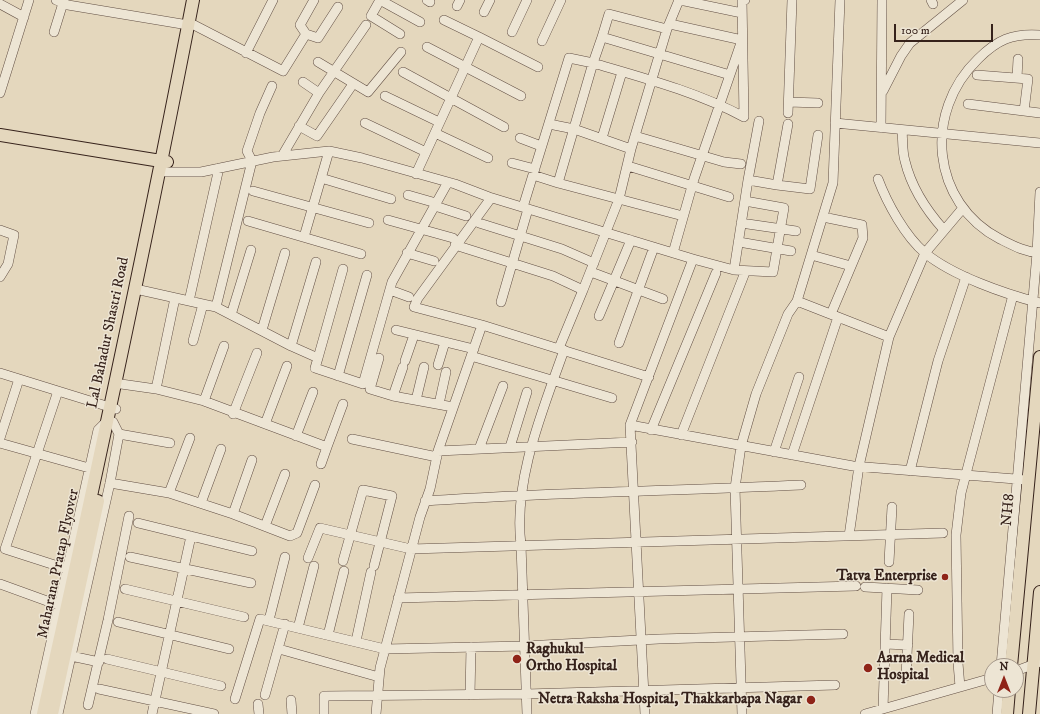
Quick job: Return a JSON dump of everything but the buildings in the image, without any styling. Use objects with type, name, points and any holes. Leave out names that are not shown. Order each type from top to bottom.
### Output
[{"type":"main road","name":"Lal Bahadur Shastri Road","points":[[110,422],[165,165],[191,25],[193,0]]},
{"type":"main road","points":[[191,25],[199,0]]},
{"type":"main road","points":[[0,135],[165,165],[120,384],[113,408]]},
{"type":"main road","name":"NH8","points":[[1011,658],[1022,480],[1040,357]]},
{"type":"main road","name":"Maharana Pratap Flyover","points":[[52,714],[110,422]]},
{"type":"main road","name":"Maharana Pratap Flyover","points":[[43,714],[106,443]]},
{"type":"main road","points":[[1028,714],[1035,697],[1040,592]]},
{"type":"main road","points":[[1007,714],[1008,698]]},
{"type":"street","points":[[0,93],[29,0]]},
{"type":"street","points":[[246,53],[273,0]]},
{"type":"street","points":[[314,0],[300,25],[306,34],[318,38],[338,7]]},
{"type":"street","points":[[400,34],[371,16],[380,0],[420,22]]},
{"type":"street","points":[[484,12],[490,0]]},
{"type":"street","points":[[512,32],[527,0]]},
{"type":"street","points":[[542,41],[561,0]]},
{"type":"street","points":[[527,714],[521,545],[518,523],[530,446],[554,381],[561,349],[619,199],[631,149],[660,54],[680,0],[742,13]]},
{"type":"street","points":[[501,302],[520,238],[541,146],[569,58],[593,63],[652,81],[720,104],[744,117],[742,0],[745,0]]},
{"type":"street","points":[[788,112],[792,0]]},
{"type":"street","points":[[742,714],[738,538],[735,488],[741,446],[759,386],[788,314],[797,301],[833,183],[840,0]]},
{"type":"street","points":[[881,128],[882,0]]},
{"type":"street","points":[[882,92],[901,56],[910,43],[963,0]]},
{"type":"street","points":[[54,32],[60,2],[191,25],[283,71],[306,34]]},
{"type":"street","points":[[0,4],[24,17]]},
{"type":"street","points":[[558,183],[609,14],[669,27],[742,40]]},
{"type":"street","points":[[444,20],[538,66]]},
{"type":"street","points":[[282,156],[319,93],[366,25]]},
{"type":"street","points":[[1038,253],[1019,249],[991,234],[980,227],[963,208],[944,170],[941,149],[941,133],[951,94],[961,77],[974,63],[991,47],[1004,38],[1040,35]]},
{"type":"street","points":[[416,174],[450,96],[479,37]]},
{"type":"street","points":[[602,37],[730,75]]},
{"type":"street","points":[[673,253],[702,155],[742,40]]},
{"type":"street","points":[[426,47],[521,96]]},
{"type":"street","points":[[318,62],[368,92],[401,52]]},
{"type":"street","points":[[1016,78],[1018,59]]},
{"type":"street","points":[[403,72],[450,96],[504,127]]},
{"type":"street","points":[[602,138],[622,72]]},
{"type":"street","points":[[977,75],[1028,79],[1024,111]]},
{"type":"street","points":[[303,82],[319,93]]},
{"type":"street","points":[[299,126],[317,136],[353,84]]},
{"type":"street","points":[[216,307],[252,161],[247,151],[260,113],[272,86]]},
{"type":"street","points":[[385,96],[439,122]]},
{"type":"street","points":[[789,102],[818,103]]},
{"type":"street","points":[[968,104],[1040,113]]},
{"type":"street","points":[[734,270],[759,121]]},
{"type":"street","points":[[365,123],[426,152]]},
{"type":"street","points":[[835,123],[1040,143]]},
{"type":"street","points":[[549,124],[574,129],[631,149]]},
{"type":"street","points":[[777,184],[788,124]]},
{"type":"street","points":[[902,130],[904,159],[910,179],[928,209],[944,230]]},
{"type":"street","points":[[434,133],[488,158]]},
{"type":"street","points":[[748,180],[810,189],[818,135]]},
{"type":"street","points":[[635,136],[724,162],[741,164]]},
{"type":"street","points":[[520,138],[541,146]]},
{"type":"street","points":[[165,165],[201,172],[282,156],[329,151],[362,158],[448,182],[491,198],[734,270],[773,272],[784,208],[745,201]]},
{"type":"street","points":[[304,237],[329,151]]},
{"type":"street","points":[[512,163],[558,183],[683,216]]},
{"type":"street","points":[[628,166],[729,198]]},
{"type":"street","points":[[189,301],[219,168]]},
{"type":"street","points":[[321,178],[391,199]]},
{"type":"street","points":[[878,179],[889,205],[915,243],[925,253],[966,277],[1036,302]]},
{"type":"street","points":[[343,269],[315,368],[363,384],[390,290],[407,253],[448,182]]},
{"type":"street","points":[[253,191],[369,224]]},
{"type":"street","points":[[1002,658],[1022,480],[1036,302],[1040,192]]},
{"type":"street","points":[[408,195],[466,216]]},
{"type":"street","points":[[491,198],[454,241],[418,298],[414,307],[482,325],[494,330],[561,349],[649,377]]},
{"type":"street","points":[[849,536],[859,466],[889,337],[925,253],[963,208]]},
{"type":"street","points":[[792,455],[851,266],[863,238],[862,225],[823,217]]},
{"type":"street","points":[[388,220],[422,229],[553,276],[583,290]]},
{"type":"street","points":[[248,221],[361,254]]},
{"type":"street","points":[[479,223],[520,238],[562,249],[594,263]]},
{"type":"street","points":[[741,223],[796,231]]},
{"type":"street","points":[[0,230],[14,235],[8,264],[0,277]]},
{"type":"street","points":[[599,316],[631,240]]},
{"type":"street","points":[[739,242],[791,251]]},
{"type":"street","points":[[619,343],[654,247]]},
{"type":"street","points":[[231,315],[251,250]]},
{"type":"street","points":[[262,330],[285,253]]},
{"type":"street","points":[[407,253],[434,261]]},
{"type":"street","points":[[811,255],[851,266]]},
{"type":"street","points":[[644,714],[642,640],[630,426],[694,259]]},
{"type":"street","points":[[291,346],[316,262]]},
{"type":"street","points":[[591,272],[663,299]]},
{"type":"street","points":[[651,430],[716,273]]},
{"type":"street","points":[[338,376],[367,275]]},
{"type":"street","points":[[681,435],[744,275]]},
{"type":"street","points":[[910,471],[938,361],[966,277]]},
{"type":"street","points":[[140,290],[216,307],[291,346],[318,358]]},
{"type":"street","points":[[390,290],[409,297]]},
{"type":"street","points":[[960,687],[958,663],[956,535],[964,476],[982,418],[1013,295]]},
{"type":"street","points":[[156,389],[175,298]]},
{"type":"street","points":[[797,301],[889,337]]},
{"type":"street","points":[[193,341],[203,304]]},
{"type":"street","points":[[376,714],[379,677],[411,550],[438,454],[482,325]]},
{"type":"street","points":[[396,330],[445,342],[472,353],[554,381],[612,398]]},
{"type":"street","points":[[393,396],[414,335]]},
{"type":"street","points":[[438,365],[445,342]]},
{"type":"street","points":[[204,401],[224,346]]},
{"type":"street","points":[[234,414],[257,353]]},
{"type":"street","points":[[379,358],[370,389],[393,396],[453,407]]},
{"type":"street","points":[[265,424],[287,366]]},
{"type":"street","points":[[416,400],[424,367]]},
{"type":"street","points":[[439,404],[446,372]]},
{"type":"street","points":[[0,373],[113,408]]},
{"type":"street","points":[[774,452],[799,377]]},
{"type":"street","points":[[0,438],[19,379]]},
{"type":"street","points":[[120,384],[156,389],[204,401],[234,414],[327,447]]},
{"type":"street","points":[[479,449],[503,386]]},
{"type":"street","points":[[58,391],[5,549],[67,569]]},
{"type":"street","points":[[296,436],[312,392]]},
{"type":"street","points":[[510,447],[527,392]]},
{"type":"street","points":[[321,464],[343,404]]},
{"type":"street","points":[[110,422],[119,434],[170,443]]},
{"type":"street","name":"Lal Bahadur Shastri Road","points":[[35,714],[98,430],[110,422]]},
{"type":"street","points":[[630,426],[859,466],[1022,480]]},
{"type":"street","points":[[58,714],[110,483],[119,434]]},
{"type":"street","points":[[169,493],[190,438]]},
{"type":"street","points":[[352,439],[438,454],[510,447],[632,442]]},
{"type":"street","points":[[0,443],[89,468]]},
{"type":"street","points":[[201,503],[221,449]]},
{"type":"street","points":[[233,514],[252,460]]},
{"type":"street","points":[[265,526],[285,474]]},
{"type":"street","points":[[110,483],[169,493],[233,514],[290,536],[297,534],[316,485]]},
{"type":"street","points":[[425,501],[522,494],[634,492],[801,486]]},
{"type":"street","points":[[343,561],[363,490],[392,496],[372,569],[356,641]]},
{"type":"street","points":[[889,562],[889,534],[892,507]]},
{"type":"street","points":[[88,705],[103,660],[129,516]]},
{"type":"street","points":[[138,523],[252,551]]},
{"type":"street","points":[[308,558],[320,528],[411,550],[738,538],[943,533]]},
{"type":"street","points":[[152,714],[191,536]]},
{"type":"street","points":[[130,557],[251,583]]},
{"type":"street","points":[[269,620],[285,557]]},
{"type":"street","points":[[298,628],[314,566]]},
{"type":"street","points":[[328,635],[344,571]]},
{"type":"street","points":[[0,584],[58,605]]},
{"type":"street","points":[[398,598],[739,588],[860,587],[918,590]]},
{"type":"street","points":[[883,709],[887,588]]},
{"type":"street","points":[[125,589],[244,617]]},
{"type":"street","points":[[906,676],[908,614]]},
{"type":"street","points":[[234,699],[260,618],[385,649],[524,646],[642,640],[843,634]]},
{"type":"street","points":[[118,622],[229,649]]},
{"type":"street","points":[[265,695],[285,624]]},
{"type":"street","points":[[886,644],[908,645]]},
{"type":"street","points":[[470,695],[471,646]]},
{"type":"street","points":[[279,649],[379,677]]},
{"type":"street","points":[[71,656],[103,660],[221,686]]},
{"type":"street","points":[[1024,668],[1037,663]]},
{"type":"street","points":[[865,714],[984,680]]},
{"type":"street","points":[[324,714],[324,696],[526,694],[835,685]]},
{"type":"street","points":[[99,689],[214,714]]},
{"type":"street","points":[[997,714],[998,698]]},
{"type":"street","points":[[291,700],[292,714]]},
{"type":"street","points":[[258,704],[259,714]]},
{"type":"place","name":"Tatva Enterprise","points":[[945,577]]},
{"type":"place","name":"Raghukul Ortho Hospital","points":[[517,659]]},
{"type":"place","name":"Aarna Medical Hospital","points":[[868,668]]},
{"type":"place","name":"Netra Raksha Hospital, Thakkarbapa Nagar","points":[[811,700]]}]
